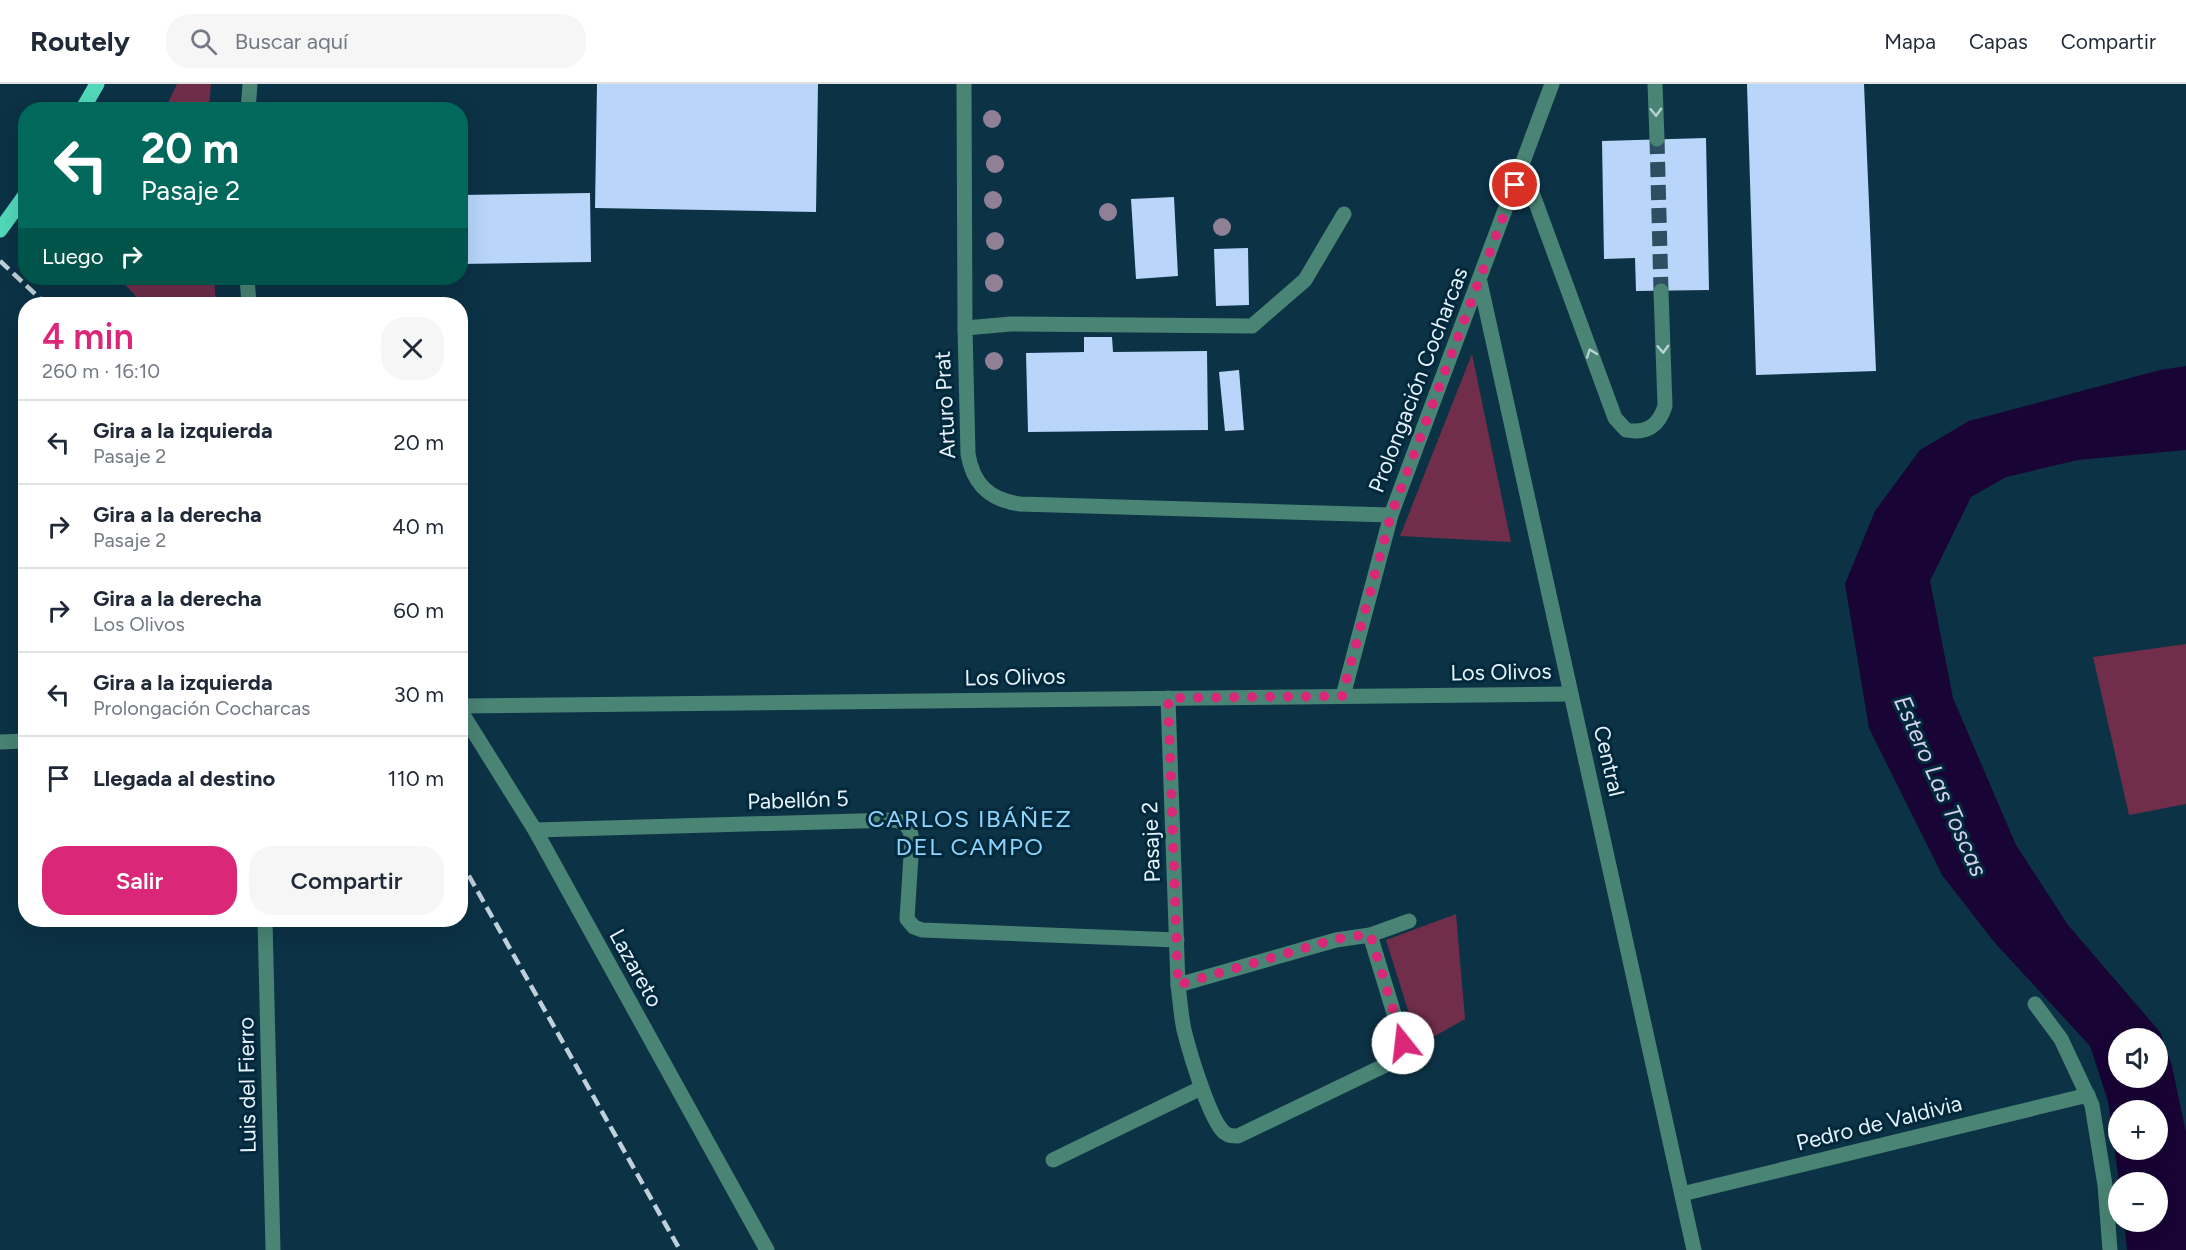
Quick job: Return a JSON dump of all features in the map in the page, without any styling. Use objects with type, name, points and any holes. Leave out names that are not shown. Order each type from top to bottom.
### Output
[{"type":"main road","points":[[87,102],[97,84]]},
{"type":"main road","points":[[0,230],[18,205]]},
{"type":"street","points":[[249,102],[250,84]]},
{"type":"street","name":"Arturo Prat","points":[[964,84],[964,328],[968,454],[970,468],[977,481],[997,498],[1020,504],[1391,515]]},
{"type":"street","name":"Prolongación Cocharcas","points":[[1342,696],[1391,515],[1480,282],[1552,84]]},
{"type":"street","points":[[1655,84],[1657,140]]},
{"type":"street","points":[[1522,165],[1615,418],[1626,430],[1642,431],[1650,428],[1657,423],[1665,406],[1661,291]]},
{"type":"street","points":[[964,328],[1011,324],[1252,326],[1305,280],[1344,214]]},
{"type":"street","name":"Central","points":[[1480,282],[1694,1250]]},
{"type":"street","name":"Los Olivos","points":[[468,708],[1571,694]]},
{"type":"street","name":"Pasaje 2","points":[[1168,698],[1178,985],[1184,1030],[1202,1088],[1218,1124],[1226,1133],[1238,1136],[1401,1055],[1404,1049],[1403,1043],[1370,934]]},
{"type":"street","name":"Lazareto","points":[[468,721],[535,830],[767,1250]]},
{"type":"street","points":[[0,742],[18,741]]},
{"type":"street","name":"Pabellón 5","points":[[535,830],[894,820],[905,823],[911,829],[907,918],[914,927],[922,930],[1177,940]]},
{"type":"street","points":[[1178,985],[1336,939],[1370,934],[1409,921]]},
{"type":"street","name":"Luis del Fierro","points":[[265,927],[273,1250]]},
{"type":"street","points":[[2035,1004],[2061,1040],[2092,1105],[2105,1185],[2110,1250]]},
{"type":"street","points":[[1053,1160],[1202,1088]]},
{"type":"street","name":"Pedro de Valdivia","points":[[1682,1194],[2088,1095]]},
{"type":"shaded area","points":[[177,84],[211,84],[210,102],[168,102]]},
{"type":"shaded area","points":[[125,285],[215,285],[215,297],[137,297]]},
{"type":"shaded area","points":[[1472,354],[1511,542],[1400,536]]},
{"type":"shaded area","points":[[2186,644],[2186,804],[2129,815],[2093,657]]},
{"type":"shaded area","points":[[1456,914],[1465,1019],[1419,1045],[1386,940]]},
{"type":"water","name":"Estero Las Toscas","points":[[2186,366],[2186,450],[2078,460],[2006,477],[1971,497],[1930,581],[1953,698],[2016,845],[2068,925],[2157,1028],[2108,1028],[2108,1088],[2168,1088],[2168,1055],[2186,1133],[2186,1250],[2127,1250],[2125,1232],[2168,1232],[2168,1172],[2118,1172],[2116,1160],[2168,1160],[2168,1100],[2108,1101],[2090,1046],[1995,943],[1942,875],[1869,728],[1845,584],[1875,511],[1920,450],[1969,421],[2160,370]]},
{"type":"building","points":[[597,84],[818,84],[816,212],[595,208]]},
{"type":"building","points":[[1747,84],[1864,84],[1876,371],[1756,375]]},
{"type":"building","points":[[1706,138],[1709,290],[1636,291],[1635,258],[1604,259],[1602,141]]},
{"type":"building","points":[[590,193],[591,262],[468,264],[468,195]]},
{"type":"building","points":[[1174,197],[1178,276],[1136,279],[1131,199]]},
{"type":"building","points":[[1248,248],[1249,305],[1216,306],[1214,249]]},
{"type":"building","points":[[1084,337],[1112,337],[1113,352],[1207,351],[1208,430],[1028,432],[1026,353],[1084,352]]},
{"type":"building","points":[[1239,370],[1244,430],[1225,431],[1219,372]]},
{"type":"tunnel","points":[[1657,139],[1661,291]]},
{"type":"railway","points":[[0,261],[18,278]]},
{"type":"railway","points":[[26,285],[39,297]]},
{"type":"railway","points":[[468,874],[680,1250]]},
{"type":"district","name":"CARLOS IBÁÑEZ DEL CAMPO","points":[[970,832]]},
{"type":"route","points":[[1403,1043],[1370,934],[1336,939],[1178,985],[1168,698],[1342,696],[1391,515],[1515,185]]}]
